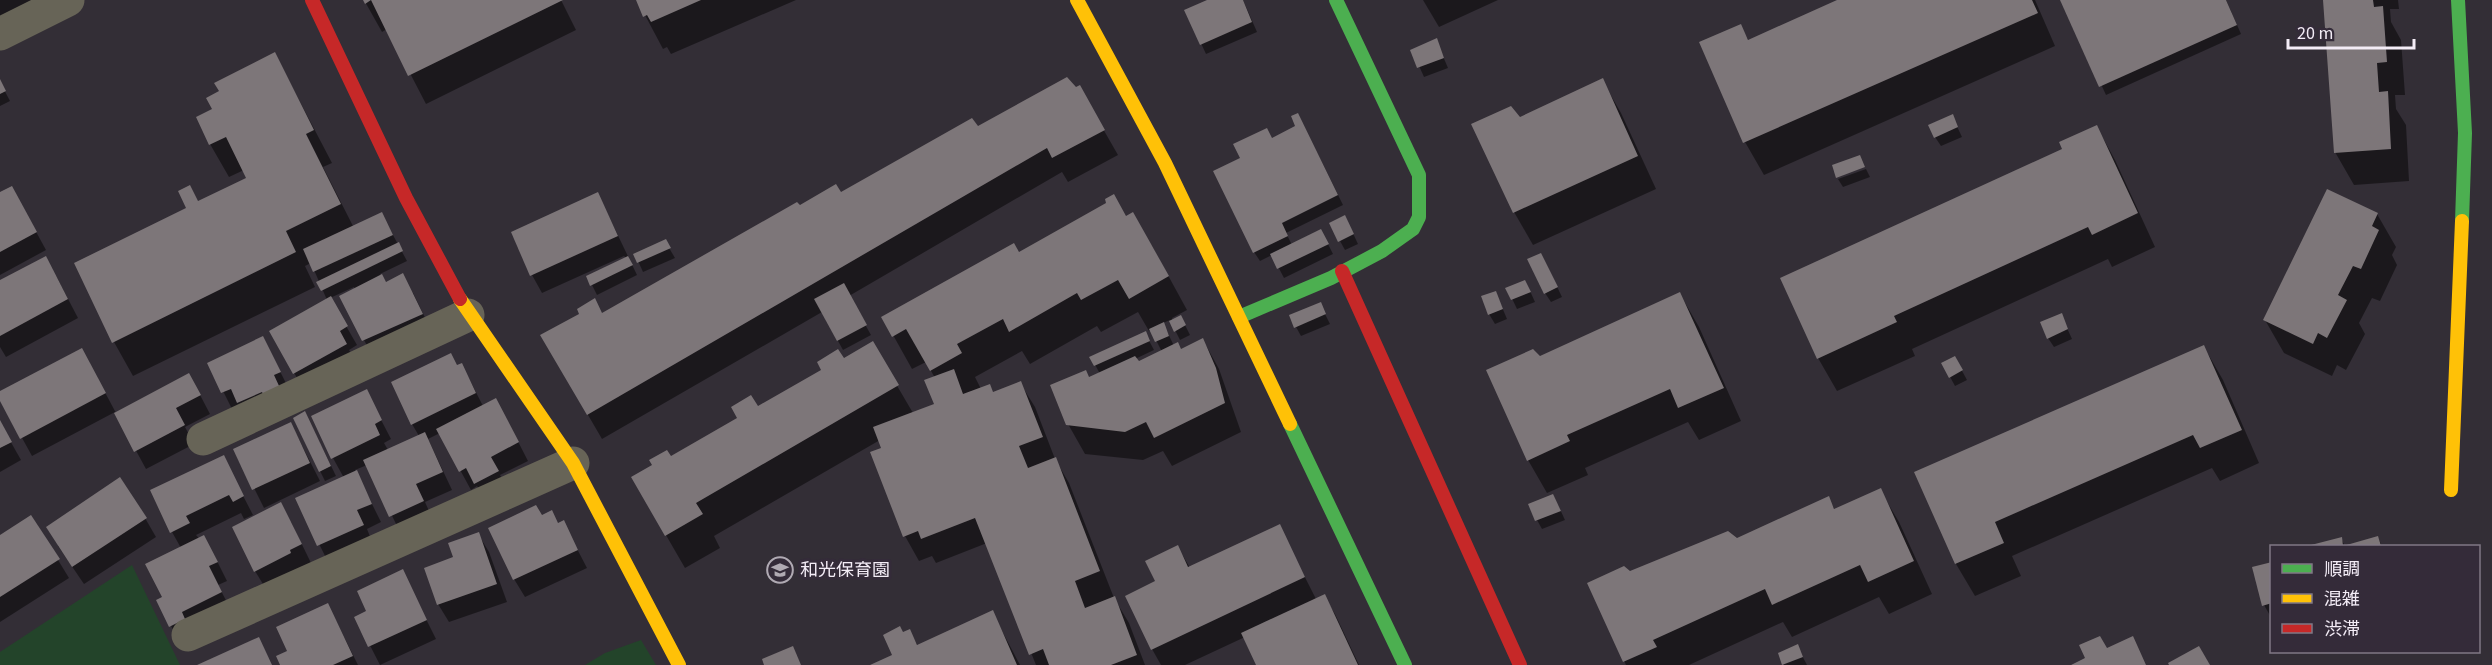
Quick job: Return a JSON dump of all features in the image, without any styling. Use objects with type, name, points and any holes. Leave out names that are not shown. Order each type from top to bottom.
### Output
[{"type":"street","points":[[0,34],[68,0]]},
{"type":"street","points":[[312,0],[406,198],[468,315],[573,463],[679,665]]},
{"type":"street","points":[[1077,0],[1165,163],[1405,665]]},
{"type":"street","points":[[1239,317],[1385,250],[1413,229],[1421,207],[1419,175],[1336,0]]},
{"type":"street","points":[[2451,490],[2465,132],[2458,0]]},
{"type":"street","points":[[1342,271],[1520,665]]},
{"type":"street","points":[[203,439],[468,315]]},
{"type":"street","points":[[188,635],[573,463]]},
{"type":"green space","points":[[132,565],[180,665],[0,665],[0,652]]},
{"type":"green space","points":[[641,640],[656,665],[585,665],[605,653]]},
{"type":"building","points":[[371,0],[563,0],[408,76]]},
{"type":"building","points":[[636,0],[701,0],[651,22],[647,15],[643,17]]},
{"type":"building","points":[[1207,0],[1243,0],[1252,22],[1200,45],[1184,10]]},
{"type":"building","points":[[1837,0],[2032,0],[2038,13],[1743,143],[1699,42],[1741,24],[1748,40]]},
{"type":"building","points":[[2060,0],[2226,0],[2237,25],[2099,87]]},
{"type":"building","points":[[2323,0],[2373,0],[2374,7],[2383,6],[2387,62],[2377,63],[2379,92],[2388,91],[2391,149],[2334,153]]},
{"type":"building","points":[[1437,38],[1444,58],[1417,68],[1410,50]]},
{"type":"building","points":[[275,52],[314,130],[306,134],[341,204],[286,231],[296,252],[112,343],[74,263],[186,208],[178,191],[190,185],[198,201],[246,178],[226,137],[209,145],[196,117],[212,109],[206,98],[219,91],[214,83]]},
{"type":"building","points":[[1067,77],[1076,87],[1080,85],[1105,130],[1052,158],[1047,148],[587,415],[540,335],[579,314],[577,309],[595,298],[602,313],[797,202],[800,205],[836,184],[841,192],[972,118],[978,126]]},
{"type":"building","points":[[1603,78],[1638,156],[1513,213],[1471,124],[1511,106],[1520,117]]},
{"type":"building","points":[[0,79],[6,91],[0,94]]},
{"type":"building","points":[[1298,113],[1338,195],[1282,223],[1288,236],[1253,253],[1213,171],[1240,158],[1233,144],[1267,128],[1272,138],[1295,126],[1291,116]]},
{"type":"building","points":[[1953,114],[1958,127],[1934,138],[1928,125]]},
{"type":"building","points":[[2097,125],[2138,213],[2092,235],[2088,227],[1894,316],[1897,322],[1817,359],[1780,278],[2062,149],[2059,142]]},
{"type":"building","points":[[1860,155],[1865,167],[1836,178],[1832,165]]},
{"type":"building","points":[[12,186],[37,232],[0,252],[0,192]]},
{"type":"building","points":[[2327,189],[2378,213],[2372,226],[2379,230],[2361,269],[2353,266],[2338,295],[2347,300],[2327,338],[2318,333],[2313,344],[2263,320]]},
{"type":"building","points":[[598,192],[618,236],[530,276],[511,232]]},
{"type":"building","points":[[1114,194],[1126,216],[1133,212],[1169,276],[1129,299],[1118,280],[1081,300],[1077,293],[1009,332],[1003,319],[957,344],[962,353],[930,371],[906,329],[892,337],[881,317],[1014,243],[1019,252],[1106,203],[1105,199]]},
{"type":"building","points":[[382,212],[393,235],[313,272],[303,249]]},
{"type":"building","points":[[1345,215],[1354,234],[1338,242],[1329,223]]},
{"type":"building","points":[[1321,229],[1329,244],[1277,269],[1270,254]]},
{"type":"building","points":[[666,239],[671,248],[637,263],[633,254]]},
{"type":"building","points":[[399,242],[403,251],[321,291],[316,282]]},
{"type":"building","points":[[1541,253],[1558,287],[1544,294],[1527,259]]},
{"type":"building","points":[[46,256],[68,299],[0,336],[0,280]]},
{"type":"building","points":[[628,256],[633,265],[590,286],[586,276]]},
{"type":"building","points":[[403,273],[423,314],[362,341],[339,296],[382,274],[386,282]]},
{"type":"building","points":[[1525,280],[1531,292],[1511,300],[1505,288]]},
{"type":"building","points":[[844,283],[867,325],[837,341],[814,299]]},
{"type":"building","points":[[1496,291],[1503,309],[1488,315],[1481,296]]},
{"type":"building","points":[[1680,292],[1724,388],[1678,408],[1670,389],[1567,435],[1570,441],[1527,461],[1486,370],[1533,349],[1540,356]]},
{"type":"building","points":[[331,296],[348,326],[340,331],[347,344],[293,374],[269,331]]},
{"type":"building","points":[[1321,302],[1326,314],[1294,328],[1289,315]]},
{"type":"building","points":[[2062,313],[2068,329],[2047,339],[2040,322]]},
{"type":"building","points":[[1181,315],[1186,325],[1174,332],[1169,321]]},
{"type":"building","points":[[1164,322],[1169,336],[1155,342],[1149,329]]},
{"type":"building","points":[[1146,331],[1150,341],[1094,366],[1089,357]]},
{"type":"building","points":[[263,336],[281,372],[274,375],[280,388],[264,396],[262,392],[237,403],[231,389],[221,393],[207,363]]},
{"type":"building","points":[[1203,338],[1216,368],[1225,403],[1154,438],[1146,422],[1125,432],[1066,425],[1050,385],[1086,370],[1089,377],[1135,356],[1139,361],[1178,342],[1181,349]]},
{"type":"building","points":[[873,341],[899,385],[696,503],[703,514],[665,536],[631,477],[652,465],[649,460],[667,450],[671,456],[737,418],[731,407],[751,395],[758,406],[821,370],[817,362],[838,349],[844,358]]},
{"type":"building","points":[[2204,345],[2242,430],[2200,448],[2193,435],[1995,522],[2004,543],[1955,564],[1914,472]]},
{"type":"building","points":[[82,348],[106,393],[20,439],[0,401],[0,391]]},
{"type":"building","points":[[451,353],[457,365],[462,363],[476,393],[411,425],[391,382]]},
{"type":"building","points":[[1955,356],[1963,370],[1949,378],[1941,363]]},
{"type":"building","points":[[954,369],[963,394],[990,384],[993,392],[1021,381],[1043,437],[1019,446],[1028,468],[1056,457],[1100,571],[1075,581],[1085,608],[1115,596],[1137,655],[1111,665],[1049,665],[1043,649],[1029,655],[975,518],[921,539],[918,531],[903,537],[870,452],[881,448],[873,427],[934,404],[924,380]]},
{"type":"building","points":[[189,373],[201,395],[176,408],[185,425],[134,452],[114,413]]},
{"type":"building","points":[[367,389],[382,420],[375,424],[380,435],[331,459],[311,416]]},
{"type":"building","points":[[496,398],[519,442],[491,457],[499,471],[474,484],[466,468],[459,472],[436,429]]},
{"type":"building","points":[[305,411],[331,466],[319,472],[293,418]]},
{"type":"building","points":[[0,420],[12,442],[0,448]]},
{"type":"building","points":[[291,422],[310,463],[252,490],[233,449]]},
{"type":"building","points":[[425,432],[443,472],[416,484],[424,501],[389,517],[363,460]]},
{"type":"building","points":[[224,455],[244,496],[233,502],[229,495],[186,516],[190,523],[170,533],[150,490]]},
{"type":"building","points":[[357,470],[372,504],[357,510],[364,525],[317,546],[295,498]]},
{"type":"building","points":[[120,477],[147,518],[72,567],[46,527]]},
{"type":"building","points":[[1881,488],[1914,561],[1868,582],[1860,565],[1772,605],[1765,589],[1653,640],[1657,647],[1623,662],[1587,583],[1624,566],[1630,571],[1728,531],[1737,538],[1829,496],[1834,509]]},
{"type":"building","points":[[1553,494],[1561,511],[1535,521],[1528,504]]},
{"type":"building","points":[[281,502],[302,544],[290,550],[291,553],[254,572],[232,527]]},
{"type":"building","points":[[536,505],[542,515],[552,510],[558,523],[564,520],[578,550],[513,580],[488,528]]},
{"type":"building","points":[[31,515],[60,559],[0,597],[0,535]]},
{"type":"building","points":[[1280,524],[1305,577],[1151,650],[1125,596],[1155,581],[1145,561],[1178,545],[1188,567]]},
{"type":"building","points":[[479,532],[497,584],[437,605],[424,568],[453,557],[448,543]]},
{"type":"building","points":[[204,535],[218,562],[209,566],[222,592],[182,612],[185,619],[169,627],[156,600],[162,597],[145,564]]},
{"type":"building","points":[[2378,536],[2381,545],[2346,545]]},
{"type":"building","points":[[2342,537],[2343,545],[2311,545]]},
{"type":"building","points":[[2270,562],[2270,604],[2262,606],[2252,567]]},
{"type":"building","points":[[403,569],[427,620],[368,647],[354,617],[366,611],[357,591]]},
{"type":"building","points":[[1325,594],[1358,665],[1256,665],[1241,633]]},
{"type":"building","points":[[328,603],[353,656],[333,665],[280,665],[276,656],[287,651],[276,627]]},
{"type":"building","points":[[993,610],[1017,665],[870,665],[892,655],[883,635],[900,626],[903,632],[910,629],[917,645]]},
{"type":"building","points":[[2100,636],[2107,648],[2133,636],[2146,665],[2071,665],[2085,658],[2079,645]]},
{"type":"building","points":[[259,637],[272,665],[197,665]]},
{"type":"building","points":[[1798,644],[1803,657],[1782,665],[1778,653]]},
{"type":"building","points":[[793,646],[801,665],[764,665],[762,659]]},
{"type":"building","points":[[2199,646],[2210,665],[2169,665],[2168,663]]},
{"type":"traffic: fast","points":[[1239,317],[1331,278],[1382,251],[1413,229],[1419,217],[1419,175],[1336,0]]},
{"type":"traffic: fast","points":[[2458,0],[2465,133],[2462,221]]},
{"type":"traffic: fast","points":[[1290,424],[1405,665]]},
{"type":"traffic: slow","points":[[1077,0],[1165,163],[1290,424]]},
{"type":"traffic: slow","points":[[2451,490],[2462,221]]},
{"type":"traffic: slow","points":[[460,299],[573,463],[679,665]]},
{"type":"traffic: jam","points":[[312,0],[406,198],[460,299]]},
{"type":"traffic: jam","points":[[1342,271],[1520,665]]},
{"type":"place","name":"和光保育園","points":[[780,570]]}]
